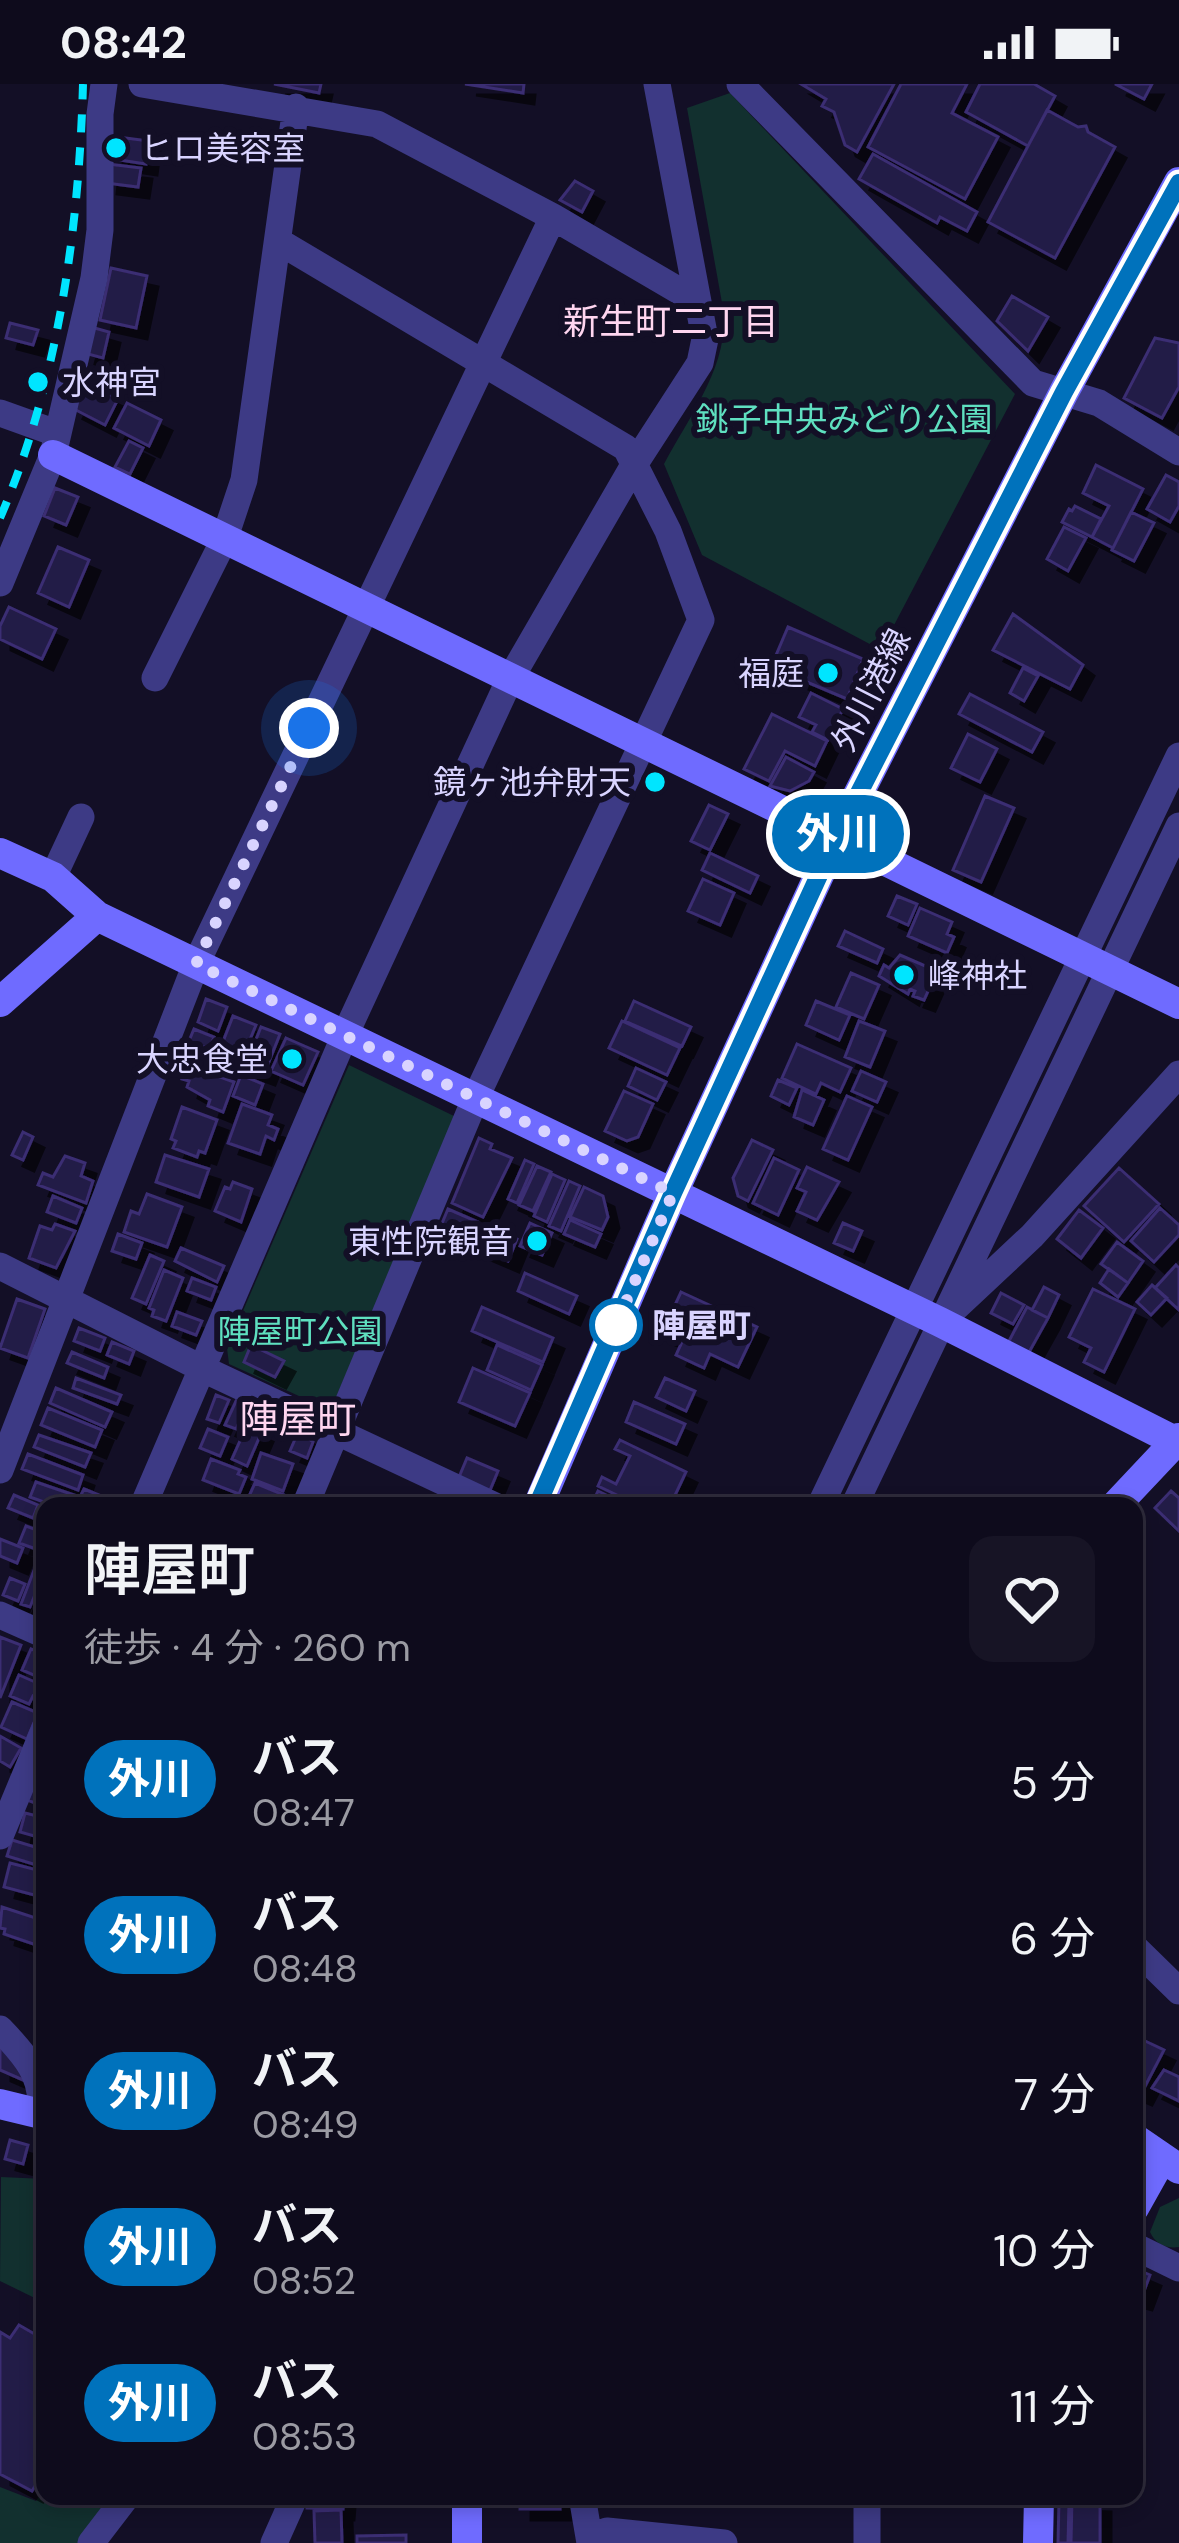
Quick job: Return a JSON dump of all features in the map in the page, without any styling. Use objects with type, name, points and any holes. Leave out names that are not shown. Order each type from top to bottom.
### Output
[{"type":"street","points":[[0,583],[55,444],[94,278],[104,84]]},
{"type":"street","points":[[142,84],[377,124],[553,217],[695,301]]},
{"type":"street","points":[[147,1497],[345,1035],[509,681],[634,465],[700,363],[705,339],[657,84]]},
{"type":"street","points":[[740,84],[1033,382],[1099,403],[1179,452]]},
{"type":"street","points":[[155,678],[224,540],[244,480],[296,107]]},
{"type":"street","name":"外川港線","points":[[542,1497],[673,1193],[837,836],[1064,392],[1179,182]]},
{"type":"street","points":[[0,1470],[196,964],[553,217]]},
{"type":"street","points":[[278,241],[626,448],[668,531],[701,620],[476,1097],[309,1497]]},
{"type":"street","points":[[0,412],[224,540],[1179,1004]]},
{"type":"street","points":[[825,1497],[926,1315],[1095,962],[1179,756]]},
{"type":"street","points":[[53,877],[81,818]]},
{"type":"street","points":[[1095,962],[1179,826]]},
{"type":"street","points":[[0,853],[53,877],[97,916],[1178,1441],[1124,1497]]},
{"type":"street","points":[[0,1002],[97,916]]},
{"type":"street","points":[[857,1497],[926,1315],[1032,1235],[1179,1074]]},
{"type":"street","points":[[0,1266],[201,1368],[476,1497]]},
{"type":"street","points":[[0,1615],[36,1631]]},
{"type":"street","points":[[0,1836],[36,1750]]},
{"type":"street","points":[[1143,1956],[1179,1990]]},
{"type":"street","points":[[0,2029],[36,2073]]},
{"type":"street","points":[[0,2104],[36,2113]]},
{"type":"street","points":[[1143,2144],[1171,2163],[1143,2197]]},
{"type":"street","points":[[1143,2250],[1179,2268]]},
{"type":"street","points":[[91,2543],[120,2505]]},
{"type":"street","points":[[274,2543],[292,2505]]},
{"type":"street","points":[[467,2505],[467,2543]]},
{"type":"street","points":[[584,2505],[590,2540],[607,2531],[724,2543]]},
{"type":"street","points":[[867,2505],[867,2543]]},
{"type":"street","points":[[1039,2505],[1039,2543]]},
{"type":"green space","name":"銚子中央みどり公園","points":[[730,93],[1015,394],[881,650],[702,555],[664,464],[713,373],[723,334],[724,314],[687,108]]},
{"type":"green space","name":"陣屋町公園","points":[[349,1065],[456,1117],[334,1402],[323,1407],[229,1364],[227,1348]]},
{"type":"green space","points":[[1,2177],[36,2179],[36,2299],[0,2281]]},
{"type":"green space","points":[[1179,2198],[1179,2247],[1166,2246],[1150,2232],[1160,2207]]},
{"type":"green space","points":[[0,2487],[36,2505],[108,2505],[81,2543],[0,2543]]},
{"type":"building","points":[[274,84],[321,84],[319,93]]},
{"type":"building","points":[[465,84],[524,84],[523,93]]},
{"type":"building","points":[[801,84],[894,84],[857,152],[845,145],[834,112],[822,106],[826,99]]},
{"type":"building","points":[[901,84],[967,84],[952,113],[998,137],[965,199],[868,147]]},
{"type":"building","points":[[980,84],[1034,84],[1055,96],[1028,146],[966,112]]},
{"type":"building","points":[[1115,84],[1152,84],[1144,99]]},
{"type":"building","points":[[1047,110],[1078,127],[1086,126],[1088,132],[1115,147],[1055,258],[988,222]]},
{"type":"building","points":[[110,136],[149,141],[146,164],[113,159]]},
{"type":"building","points":[[873,154],[977,212],[967,231],[940,217],[937,223],[859,179]]},
{"type":"building","points":[[108,164],[141,168],[138,187],[106,183]]},
{"type":"building","points":[[575,181],[593,191],[582,212],[560,200]]},
{"type":"building","points":[[111,268],[147,276],[136,328],[100,320]]},
{"type":"building","points":[[1012,296],[1048,317],[1028,351],[997,321]]},
{"type":"building","points":[[10,323],[38,330],[33,345],[6,338]]},
{"type":"building","points":[[91,327],[109,332],[103,358],[84,353]]},
{"type":"building","points":[[1155,338],[1179,343],[1179,387],[1162,418],[1124,398]]},
{"type":"building","points":[[86,383],[118,399],[105,425],[72,408]]},
{"type":"building","points":[[127,403],[161,420],[149,446],[114,428]]},
{"type":"building","points":[[129,441],[143,448],[130,474],[115,467]]},
{"type":"building","points":[[1096,465],[1143,489],[1113,548],[1092,537],[1109,506],[1083,493]]},
{"type":"building","points":[[1166,475],[1179,482],[1179,506],[1170,522],[1147,509]]},
{"type":"building","points":[[55,488],[78,497],[66,525],[44,516]]},
{"type":"building","points":[[1075,506],[1101,519],[1092,537],[1062,522]]},
{"type":"building","points":[[1131,512],[1154,523],[1134,561],[1112,550]]},
{"type":"building","points":[[1064,527],[1086,538],[1068,571],[1047,559]]},
{"type":"building","points":[[58,547],[89,560],[69,607],[38,593]]},
{"type":"building","points":[[9,607],[56,629],[42,659],[0,639]]},
{"type":"building","points":[[1013,614],[1083,665],[1070,689],[993,650]]},
{"type":"building","points":[[788,627],[863,659],[847,699],[771,667]]},
{"type":"building","points":[[1023,668],[1038,676],[1024,701],[1010,693]]},
{"type":"building","points":[[811,693],[843,709],[828,740],[812,732],[816,725],[799,717]]},
{"type":"building","points":[[970,694],[1043,732],[1032,752],[959,714]]},
{"type":"building","points":[[772,714],[827,741],[815,766],[785,751],[769,781],[744,769]]},
{"type":"building","points":[[968,734],[997,749],[980,782],[951,768]]},
{"type":"building","points":[[786,757],[814,772],[809,781],[790,791],[770,786]]},
{"type":"building","points":[[985,796],[1014,808],[981,882],[953,870]]},
{"type":"building","points":[[709,805],[728,814],[710,850],[691,841]]},
{"type":"building","points":[[710,853],[758,876],[750,893],[702,870]]},
{"type":"building","points":[[703,879],[734,893],[720,925],[688,911]]},
{"type":"building","points":[[897,896],[917,904],[908,925],[888,916]]},
{"type":"building","points":[[920,908],[952,922],[947,934],[954,937],[947,953],[908,936]]},
{"type":"building","points":[[845,931],[883,949],[877,963],[838,946]]},
{"type":"building","points":[[900,955],[937,971],[924,1000],[913,996],[915,991],[910,989],[908,994],[879,976],[884,965],[889,968]]},
{"type":"building","points":[[851,973],[879,985],[864,1019],[836,1007]]},
{"type":"building","points":[[206,999],[227,1007],[218,1031],[198,1022]]},
{"type":"building","points":[[634,1001],[691,1027],[682,1046],[625,1021]]},
{"type":"building","points":[[816,1001],[850,1015],[839,1040],[806,1025]]},
{"type":"building","points":[[233,1016],[256,1025],[239,1066],[217,1057]]},
{"type":"building","points":[[622,1021],[680,1048],[667,1075],[609,1048]]},
{"type":"building","points":[[859,1021],[885,1031],[870,1067],[845,1057]]},
{"type":"building","points":[[261,1027],[280,1034],[264,1074],[245,1067]]},
{"type":"building","points":[[194,1029],[214,1037],[209,1049],[189,1041]]},
{"type":"building","points":[[286,1038],[318,1052],[303,1085],[271,1071]]},
{"type":"building","points":[[797,1044],[851,1068],[840,1092],[821,1083],[816,1094],[782,1078]]},
{"type":"building","points":[[179,1062],[234,1082],[223,1112],[208,1106],[210,1100],[187,1087],[189,1081],[182,1079],[185,1071],[177,1068]]},
{"type":"building","points":[[636,1068],[666,1082],[657,1100],[628,1086]]},
{"type":"building","points":[[861,1071],[886,1082],[877,1102],[852,1091]]},
{"type":"building","points":[[241,1075],[263,1084],[255,1105],[233,1096]]},
{"type":"building","points":[[778,1080],[797,1088],[789,1105],[771,1096]]},
{"type":"building","points":[[802,1090],[824,1100],[813,1125],[794,1117]]},
{"type":"building","points":[[624,1091],[653,1104],[638,1137],[627,1141],[605,1131]]},
{"type":"building","points":[[847,1096],[872,1107],[848,1160],[823,1149]]},
{"type":"building","points":[[242,1104],[272,1115],[268,1125],[278,1129],[274,1140],[266,1136],[260,1154],[228,1143]]},
{"type":"building","points":[[182,1107],[217,1120],[205,1153],[199,1151],[197,1157],[173,1148],[176,1141],[171,1139]]},
{"type":"building","points":[[23,1132],[33,1137],[23,1160],[12,1155]]},
{"type":"building","points":[[479,1138],[492,1144],[490,1149],[512,1158],[483,1217],[452,1203]]},
{"type":"building","points":[[752,1140],[773,1150],[748,1201],[738,1196],[733,1178]]},
{"type":"building","points":[[165,1155],[209,1169],[199,1197],[156,1182]]},
{"type":"building","points":[[65,1156],[85,1163],[81,1176],[93,1181],[86,1203],[38,1185],[43,1173],[53,1177]]},
{"type":"building","points":[[774,1158],[799,1170],[778,1215],[753,1203]]},
{"type":"building","points":[[525,1160],[534,1164],[517,1203],[508,1199]]},
{"type":"building","points":[[537,1166],[551,1172],[533,1211],[519,1205]]},
{"type":"building","points":[[807,1167],[839,1182],[817,1220],[797,1211],[806,1192],[797,1188]]},
{"type":"building","points":[[1119,1168],[1159,1204],[1124,1242],[1084,1206]]},
{"type":"building","points":[[552,1174],[565,1180],[547,1222],[534,1216]]},
{"type":"building","points":[[569,1181],[580,1186],[561,1231],[549,1226]]},
{"type":"building","points":[[233,1182],[252,1189],[241,1222],[215,1211],[225,1187],[230,1189]]},
{"type":"building","points":[[584,1187],[603,1196],[608,1217],[602,1230],[570,1217]]},
{"type":"building","points":[[147,1194],[182,1207],[167,1247],[124,1232],[131,1211],[139,1214]]},
{"type":"building","points":[[53,1196],[82,1208],[76,1223],[47,1212]]},
{"type":"building","points":[[1160,1208],[1179,1225],[1179,1235],[1154,1262],[1131,1241]]},
{"type":"building","points":[[448,1209],[478,1222],[467,1246],[438,1233]]},
{"type":"building","points":[[1079,1210],[1103,1228],[1081,1258],[1057,1239]]},
{"type":"building","points":[[570,1220],[601,1234],[595,1247],[564,1234]]},
{"type":"building","points":[[530,1223],[552,1233],[542,1255],[520,1246]]},
{"type":"building","points":[[843,1223],[862,1231],[853,1251],[834,1243]]},
{"type":"building","points":[[55,1224],[75,1231],[56,1268],[29,1258],[40,1226],[52,1230]]},
{"type":"building","points":[[484,1225],[517,1239],[508,1261],[475,1247]]},
{"type":"building","points":[[118,1234],[142,1243],[136,1259],[112,1251]]},
{"type":"building","points":[[1117,1242],[1143,1261],[1128,1283],[1101,1264]]},
{"type":"building","points":[[181,1248],[224,1266],[217,1282],[175,1261]]},
{"type":"building","points":[[150,1255],[164,1261],[146,1304],[132,1298]]},
{"type":"building","points":[[1176,1265],[1179,1268],[1179,1310],[1155,1288]]},
{"type":"building","points":[[1109,1269],[1128,1283],[1118,1297],[1100,1283]]},
{"type":"building","points":[[164,1270],[183,1278],[166,1321],[152,1316],[154,1310],[149,1308]]},
{"type":"building","points":[[525,1273],[577,1296],[569,1314],[518,1291]]},
{"type":"building","points":[[192,1278],[216,1287],[211,1300],[187,1291]]},
{"type":"building","points":[[1152,1285],[1167,1298],[1151,1315],[1137,1302]]},
{"type":"building","points":[[1044,1287],[1059,1295],[1048,1318],[1032,1310]]},
{"type":"building","points":[[1093,1289],[1135,1309],[1104,1372],[1084,1362],[1091,1348],[1069,1337]]},
{"type":"building","points":[[681,1292],[757,1327],[738,1367],[710,1354],[704,1368],[676,1355],[682,1342],[662,1333]]},
{"type":"building","points":[[1001,1293],[1024,1305],[1013,1324],[991,1313]]},
{"type":"building","points":[[17,1299],[45,1309],[28,1358],[0,1348]]},
{"type":"building","points":[[482,1307],[553,1338],[543,1362],[472,1331]]},
{"type":"building","points":[[1027,1307],[1048,1318],[1028,1354],[1008,1343]]},
{"type":"building","points":[[177,1312],[202,1321],[196,1335],[172,1326]]},
{"type":"building","points":[[79,1328],[105,1338],[100,1351],[74,1341]]},
{"type":"building","points":[[112,1342],[134,1351],[129,1364],[107,1355]]},
{"type":"building","points":[[251,1345],[284,1361],[275,1377],[244,1362]]},
{"type":"building","points":[[497,1345],[542,1365],[531,1390],[487,1370]]},
{"type":"building","points":[[72,1352],[108,1367],[104,1378],[67,1363]]},
{"type":"building","points":[[473,1368],[530,1393],[515,1426],[459,1402]]},
{"type":"building","points":[[76,1378],[121,1395],[117,1404],[73,1388]]},
{"type":"building","points":[[665,1378],[695,1391],[686,1411],[656,1397]]},
{"type":"building","points":[[56,1388],[112,1412],[105,1427],[50,1403]]},
{"type":"building","points":[[216,1395],[229,1400],[219,1423],[207,1419]]},
{"type":"building","points":[[236,1401],[247,1406],[236,1429],[225,1425]]},
{"type":"building","points":[[634,1402],[685,1424],[676,1444],[626,1422]]},
{"type":"building","points":[[48,1408],[102,1430],[95,1447],[41,1425]]},
{"type":"building","points":[[247,1425],[262,1431],[247,1466],[232,1459]]},
{"type":"building","points":[[208,1429],[228,1437],[220,1456],[200,1448]]},
{"type":"building","points":[[299,1430],[313,1442],[307,1458],[290,1451]]},
{"type":"building","points":[[39,1435],[91,1453],[85,1467],[34,1447]]},
{"type":"building","points":[[620,1440],[686,1472],[674,1497],[621,1497],[598,1486],[602,1477],[616,1484],[630,1456],[615,1449]]},
{"type":"building","points":[[261,1453],[293,1464],[283,1491],[252,1479]]},
{"type":"building","points":[[28,1454],[83,1475],[78,1490],[22,1469]]},
{"type":"building","points":[[467,1458],[498,1471],[488,1495],[457,1482]]},
{"type":"building","points":[[211,1459],[246,1477],[239,1494],[203,1480]]},
{"type":"building","points":[[36,1482],[74,1495],[36,1499],[30,1497]]},
{"type":"building","points":[[255,1483],[289,1497],[249,1497]]},
{"type":"building","points":[[1171,1491],[1179,1498],[1179,1531],[1155,1508]]},
{"type":"building","points":[[14,1495],[36,1504],[33,1518],[8,1508]]},
{"type":"building","points":[[26,1526],[36,1530],[36,1549],[19,1543]]},
{"type":"building","points":[[0,1539],[23,1548],[17,1563],[0,1556]]},
{"type":"building","points":[[36,1565],[36,1592],[30,1607],[21,1604]]},
{"type":"building","points":[[10,1578],[25,1584],[18,1601],[3,1595]]},
{"type":"building","points":[[0,1637],[21,1645],[0,1698]]},
{"type":"building","points":[[31,1649],[36,1651],[36,1676],[22,1670]]},
{"type":"building","points":[[19,1675],[36,1682],[36,1697],[29,1704],[10,1696]]},
{"type":"building","points":[[12,1702],[36,1712],[27,1739],[1,1727]]},
{"type":"building","points":[[0,1736],[21,1748],[10,1767],[0,1761]]},
{"type":"building","points":[[34,1782],[36,1783],[36,1804],[27,1800]]},
{"type":"building","points":[[25,1813],[36,1816],[36,1836],[20,1832]]},
{"type":"building","points":[[12,1840],[36,1847],[36,1865],[7,1856]]},
{"type":"building","points":[[10,1863],[36,1870],[34,1895],[4,1887]]},
{"type":"building","points":[[2,1907],[36,1918],[36,1945],[4,1934],[5,1929],[0,1928]]},
{"type":"building","points":[[1143,2040],[1164,2050],[1143,2090]]},
{"type":"building","points":[[0,2044],[30,2083],[0,2070]]},
{"type":"building","points":[[1164,2070],[1179,2077],[1179,2101],[1152,2088]]},
{"type":"building","points":[[10,2140],[28,2145],[23,2164],[5,2159]]},
{"type":"building","points":[[19,2325],[36,2335],[36,2484],[32,2491],[0,2474],[0,2332],[10,2338]]},
{"type":"building","points":[[307,2505],[343,2505],[343,2509]]},
{"type":"building","points":[[520,2505],[560,2505],[560,2509],[520,2509]]},
{"type":"building","points":[[1059,2505],[1069,2505],[1068,2543],[1058,2543]]},
{"type":"building","points":[[1072,2505],[1100,2505],[1100,2543],[1071,2543]]},
{"type":"building","points":[[341,2510],[342,2543],[315,2543],[314,2511]]},
{"type":"building","points":[[406,2535],[406,2543],[357,2543],[357,2536]]},
{"type":"railway","points":[[0,518],[37,414],[62,305],[83,84]]},
{"type":"bus line","name":"外川","points":[[541,1497],[673,1193],[837,836],[1064,392],[1179,183]]},
{"type":"place","name":"ヒロ美容室","points":[[116,148]]},
{"type":"place","name":"水神宮","points":[[38,382]]},
{"type":"place","name":"福庭","points":[[828,673]]},
{"type":"place","name":"鏡ヶ池弁財天","points":[[655,782]]},
{"type":"place","name":"峰神社","points":[[904,975]]},
{"type":"place","name":"大忠食堂","points":[[292,1059]]},
{"type":"place","name":"東性院観音","points":[[537,1241]]},
{"type":"place","name":"陣屋町","points":[[616,1325]]},
{"type":"district","name":"新生町二丁目","points":[[671,321]]},
{"type":"district","name":"陣屋町","points":[[298,1419]]},
{"type":"route","points":[[309,728],[196,964],[673,1193],[616,1325]]}]
